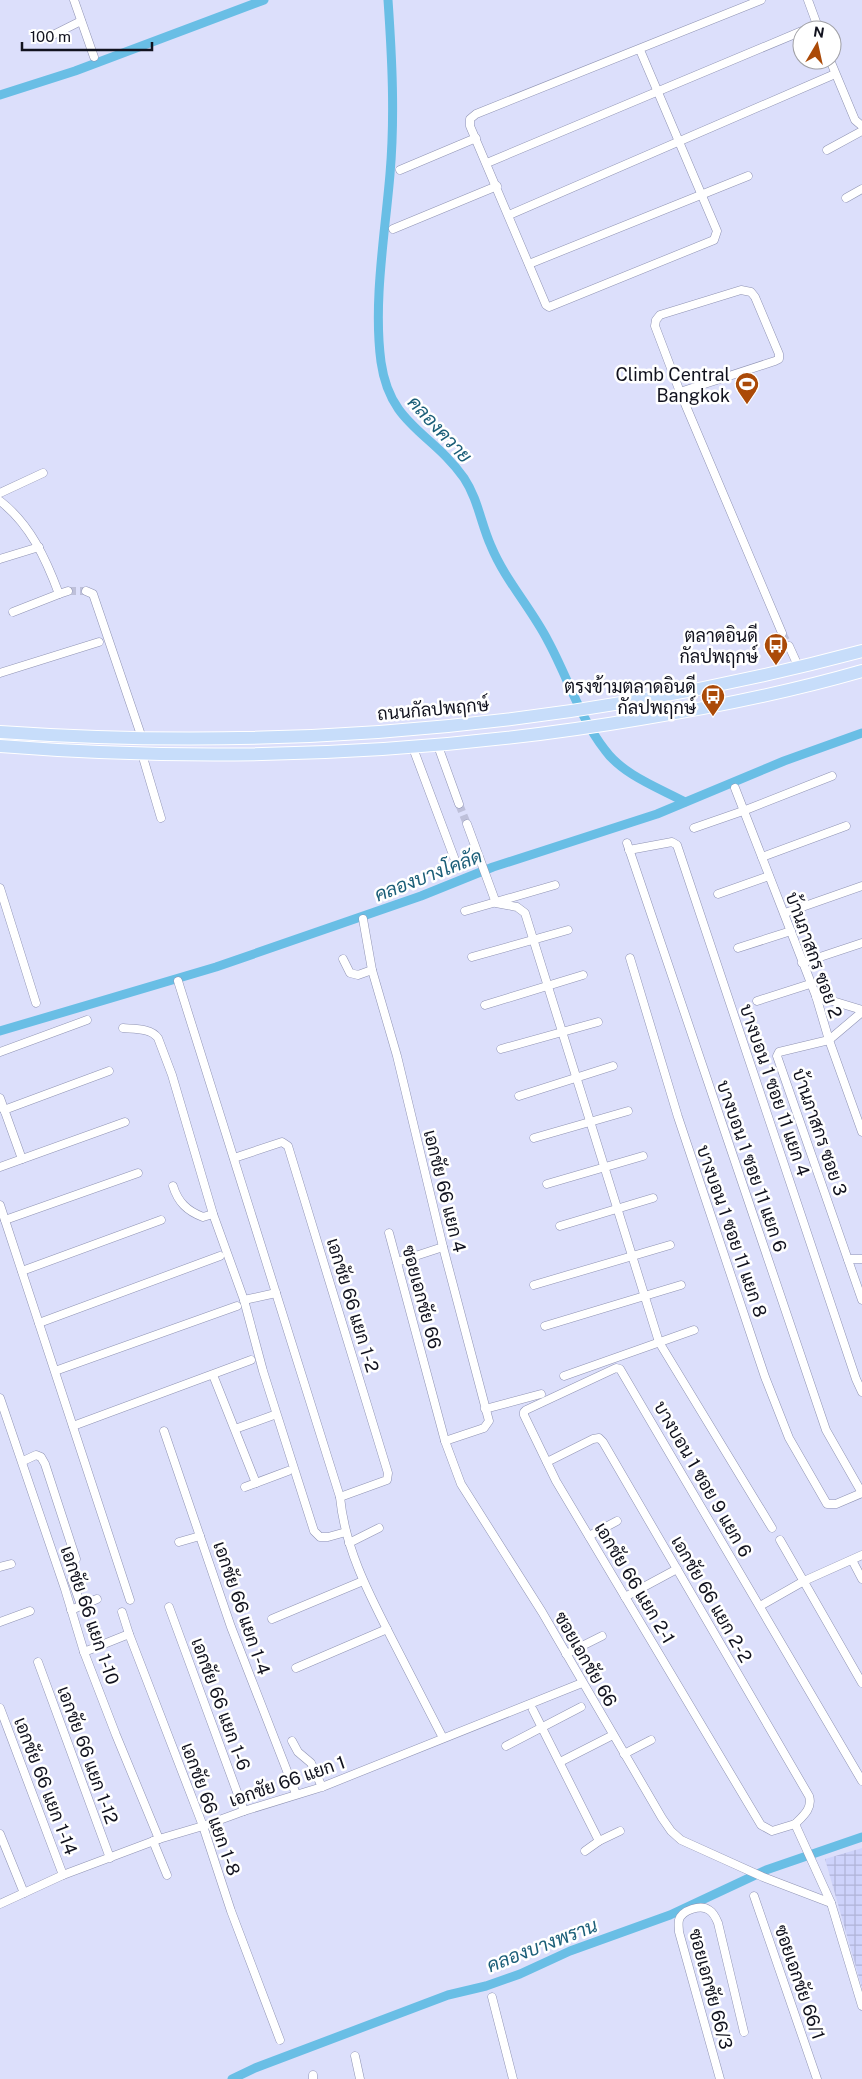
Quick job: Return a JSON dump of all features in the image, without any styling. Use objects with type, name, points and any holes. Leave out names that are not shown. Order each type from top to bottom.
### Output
[{"type":"main road","name":"ถนนกัลปพฤกษ์","points":[[0,732],[142,738],[246,738],[334,735],[447,726],[577,710],[680,694],[798,668],[862,651]]},
{"type":"main road","name":"ถนนกัลปพฤกษ์","points":[[0,746],[142,754],[294,754],[438,746],[603,725],[749,699],[862,671]]},
{"type":"street","points":[[74,0],[94,57]]},
{"type":"street","points":[[640,50],[717,231],[714,240],[552,307],[546,304],[470,126],[470,119],[476,114],[761,0]]},
{"type":"street","points":[[808,0],[815,20]]},
{"type":"street","points":[[53,35],[81,21]]},
{"type":"street","points":[[487,163],[792,35]]},
{"type":"street","points":[[834,70],[855,120],[862,126]]},
{"type":"street","points":[[509,215],[835,74]]},
{"type":"street","points":[[827,150],[862,131]]},
{"type":"street","points":[[400,170],[476,138]]},
{"type":"street","points":[[530,264],[748,176]]},
{"type":"street","points":[[393,229],[497,186]]},
{"type":"street","points":[[846,198],[862,189]]},
{"type":"street","points":[[680,392],[775,362],[779,358],[755,297],[751,292],[741,290],[660,315],[657,318],[656,328],[680,392],[782,633]]},
{"type":"street","points":[[0,493],[43,473]]},
{"type":"street","points":[[0,501],[15,513],[39,547],[58,594]]},
{"type":"street","points":[[0,559],[39,547]]},
{"type":"street","points":[[13,612],[68,591]]},
{"type":"street","points":[[86,591],[93,594],[142,738]]},
{"type":"street","points":[[0,673],[99,642]]},
{"type":"street","points":[[789,646],[798,668]]},
{"type":"street","points":[[438,746],[459,804]]},
{"type":"street","points":[[413,748],[454,860]]},
{"type":"street","points":[[142,754],[161,818]]},
{"type":"street","points":[[694,828],[832,776]]},
{"type":"street","name":"บ้านภาสกร ซอย 2","points":[[735,788],[816,996],[829,1040],[862,1132]]},
{"type":"street","points":[[467,824],[496,903]]},
{"type":"street","points":[[762,857],[846,826]]},
{"type":"street","name":"บางบอน 1 ซอย 11 แยก 4","points":[[628,846],[672,842],[676,845],[862,1392]]},
{"type":"street","name":"บางบอน 1 ซอย 11 แยก 6","points":[[628,846],[826,1430],[862,1493]]},
{"type":"street","points":[[718,894],[769,876]]},
{"type":"street","points":[[465,911],[555,885]]},
{"type":"street","points":[[785,913],[862,886]]},
{"type":"street","points":[[0,888],[36,1003]]},
{"type":"street","points":[[496,903],[517,907],[525,913],[643,1296],[659,1342],[772,1528]]},
{"type":"street","name":"เอกชัย 66 แยก 4","points":[[363,919],[372,970],[397,1056],[443,1247],[488,1421],[484,1428],[445,1441]]},
{"type":"street","points":[[472,957],[568,930]]},
{"type":"street","points":[[738,948],[791,931]]},
{"type":"street","points":[[802,963],[862,942]]},
{"type":"street","name":"บางบอน 1 ซอย 11 แยก 8","points":[[630,958],[678,1117],[765,1377],[790,1438],[827,1504],[836,1504],[862,1493]]},
{"type":"street","points":[[343,959],[350,973],[358,975],[372,970]]},
{"type":"street","points":[[486,1005],[548,984],[583,975]]},
{"type":"street","points":[[178,981],[340,1497],[342,1519],[349,1543],[363,1581],[386,1629],[443,1738]]},
{"type":"street","points":[[757,1001],[810,984]]},
{"type":"street","points":[[816,996],[862,1011]]},
{"type":"street","points":[[829,1040],[862,1011]]},
{"type":"street","points":[[0,1052],[87,1020]]},
{"type":"street","points":[[501,1049],[598,1022]]},
{"type":"street","points":[[123,1028],[149,1031],[158,1038],[172,1075],[213,1214],[244,1300],[263,1372],[314,1531],[320,1537],[346,1532]]},
{"type":"street","name":"บ้านภาสกร ซอย 3","points":[[829,1040],[779,1052],[777,1056],[862,1300]]},
{"type":"street","points":[[518,1096],[612,1066]]},
{"type":"street","points":[[4,1110],[110,1071]]},
{"type":"street","points":[[0,1098],[22,1159]]},
{"type":"street","points":[[534,1138],[628,1111]]},
{"type":"street","points":[[0,1167],[126,1122]]},
{"type":"street","name":"เอกชัย 66 แยก 1-2","points":[[234,1158],[282,1142],[288,1146],[388,1473],[387,1480],[380,1484],[340,1497]]},
{"type":"street","points":[[547,1184],[643,1156]]},
{"type":"street","points":[[5,1220],[138,1173]]},
{"type":"street","points":[[173,1186],[177,1199],[184,1206],[203,1217],[213,1214]]},
{"type":"street","points":[[560,1226],[653,1198]]},
{"type":"street","points":[[0,1205],[130,1600]]},
{"type":"street","points":[[22,1271],[161,1220]]},
{"type":"street","name":"ซอยเอกชัย 66","points":[[389,1233],[445,1441],[460,1484],[542,1612],[671,1831],[681,1840],[763,1877],[831,1903]]},
{"type":"street","points":[[534,1285],[670,1245]]},
{"type":"street","points":[[397,1262],[443,1247]]},
{"type":"street","points":[[39,1323],[220,1256]]},
{"type":"street","points":[[848,1259],[862,1259]]},
{"type":"street","points":[[545,1326],[682,1285]]},
{"type":"street","points":[[244,1300],[276,1293]]},
{"type":"street","points":[[55,1372],[237,1306]]},
{"type":"street","points":[[564,1376],[694,1330]]},
{"type":"street","points":[[73,1426],[251,1360]]},
{"type":"street","name":"เอกชัย 66 แยก 2-1","points":[[618,1368],[524,1412],[547,1462],[589,1536],[761,1825],[772,1830],[795,1824]]},
{"type":"street","name":"บางบอน 1 ซอย 9 แยก 6","points":[[618,1368],[630,1384],[683,1479],[862,1781]]},
{"type":"street","points":[[213,1375],[256,1483]]},
{"type":"street","points":[[485,1408],[541,1394]]},
{"type":"street","name":"เอกชัย 66 แยก 1-10","points":[[0,1398],[23,1461],[84,1652],[156,1840],[167,1875]]},
{"type":"street","points":[[235,1430],[274,1415]]},
{"type":"street","name":"เอกชัย 66 แยก 1-4","points":[[164,1431],[254,1690],[296,1794]]},
{"type":"street","name":"เอกชัย 66 แยก 2-2","points":[[547,1462],[599,1438],[604,1442],[809,1796],[810,1804],[808,1809],[795,1824]]},
{"type":"street","points":[[23,1461],[36,1455],[41,1457],[45,1464],[76,1559]]},
{"type":"street","points":[[245,1487],[288,1471]]},
{"type":"street","points":[[589,1536],[617,1521]]},
{"type":"street","points":[[349,1543],[379,1528]]},
{"type":"street","points":[[179,1542],[200,1536]]},
{"type":"street","points":[[780,1540],[862,1682]]},
{"type":"street","points":[[760,1606],[804,1581],[862,1555]]},
{"type":"street","points":[[852,1560],[862,1578]]},
{"type":"street","points":[[0,1567],[11,1564]]},
{"type":"street","points":[[625,1597],[677,1569]]},
{"type":"street","points":[[72,1580],[81,1605]]},
{"type":"street","points":[[272,1619],[363,1581]]},
{"type":"street","points":[[72,1610],[97,1599]]},
{"type":"street","name":"เอกชัย 66 แยก 1-6","points":[[169,1607],[244,1811]]},
{"type":"street","points":[[0,1622],[30,1611]]},
{"type":"street","name":"เอกชัย 66 แยก 1-8","points":[[122,1612],[203,1826],[231,1911],[280,2040]]},
{"type":"street","points":[[296,1668],[386,1629]]},
{"type":"street","points":[[84,1652],[129,1634]]},
{"type":"street","points":[[566,1654],[602,1636]]},
{"type":"street","name":"เอกชัย 66 แยก 1-12","points":[[38,1662],[110,1858]]},
{"type":"street","name":"เอกชัย 66 แยก 1","points":[[0,1904],[63,1875],[156,1840],[322,1787],[582,1682]]},
{"type":"street","points":[[506,1746],[581,1707]]},
{"type":"street","name":"เอกชัย 66 แยก 1-14","points":[[0,1708],[63,1875]]},
{"type":"street","points":[[533,1710],[599,1841]]},
{"type":"street","points":[[560,1762],[613,1735]]},
{"type":"street","points":[[624,1754],[651,1740]]},
{"type":"street","points":[[292,1741],[298,1752],[311,1763],[322,1787]]},
{"type":"street","points":[[795,1824],[831,1903],[862,2006]]},
{"type":"street","points":[[585,1851],[599,1841],[620,1831]]},
{"type":"street","points":[[0,1834],[24,1893]]},
{"type":"street","name":"ซอยเอกชัย 66/1","points":[[754,1896],[818,2079]]},
{"type":"street","name":"ซอยเอกชัย 66/3","points":[[720,2079],[679,1932],[678,1922],[680,1917],[696,1908],[703,1907],[710,1910],[718,1923],[744,2032]]},
{"type":"street","points":[[492,1997],[514,2079]]},
{"type":"street","points":[[356,2056],[360,2079]]},
{"type":"shaded area","points":[[862,1848],[862,1988],[825,1859]]},
{"type":"waterway","points":[[0,95],[75,71],[264,0]]},
{"type":"waterway","name":"คลองควาย","points":[[388,0],[393,109],[390,174],[378,316],[381,362],[386,383],[393,401],[403,415],[452,462],[469,486],[497,558],[555,654],[581,711],[596,738],[621,767],[685,802]]},
{"type":"waterway","name":"คลองบางโคลัด","points":[[0,1031],[216,967],[421,896],[493,867],[657,814],[784,761],[862,733]]},
{"type":"waterway","name":"คลองบางพราน","points":[[232,2079],[255,2068],[448,1995],[486,1986],[520,1974],[570,1951],[670,1915],[766,1870],[862,1837]]},
{"type":"tunnel","points":[[68,591],[86,591]]},
{"type":"tunnel","points":[[782,633],[789,646]]},
{"type":"tunnel","points":[[459,804],[467,824]]},
{"type":"place","name":"Climb Central Bangkok","points":[[747,405]]},
{"type":"place","name":"ตลาดอินดี กัลปพฤกษ์","points":[[776,666]]},
{"type":"place","name":"ตรงข้ามตลาดอินดี กัลปพฤกษ์","points":[[713,717]]}]
